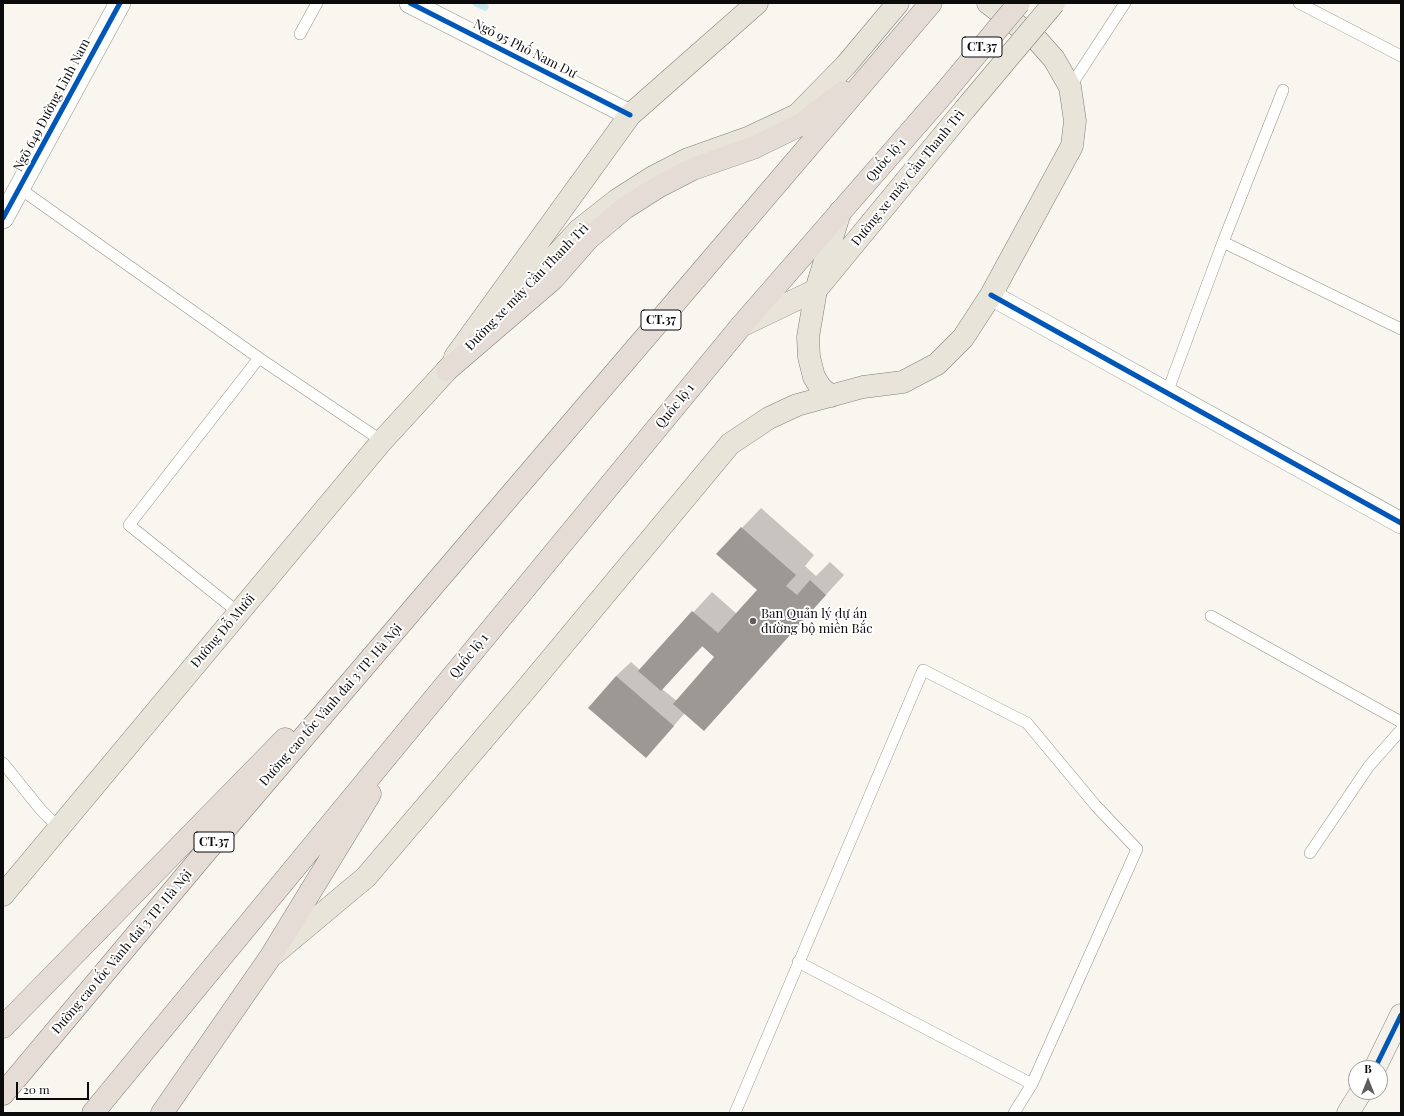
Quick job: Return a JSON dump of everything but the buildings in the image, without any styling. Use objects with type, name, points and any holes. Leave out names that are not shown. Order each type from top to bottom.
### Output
[{"type":"highway","name":"CT.37","points":[[428,592],[931,3]]},
{"type":"highway","name":"Quốc lộ 1","points":[[412,726],[741,326],[945,92],[1019,3]]},
{"type":"highway","points":[[446,370],[553,279],[588,239],[625,208],[658,187],[693,169],[753,148],[802,124],[860,80],[893,48]]},
{"type":"highway","points":[[3,1027],[428,592]]},
{"type":"highway","name":"Đường cao tốc Vành đai 3 TP. Hà Nội","points":[[3,1094],[209,848],[428,592]]},
{"type":"highway","name":"CT.37","points":[[93,1113],[412,726]]},
{"type":"highway","points":[[162,1113],[271,956],[412,726]]},
{"type":"main road","points":[[446,370],[630,115],[757,3]]},
{"type":"main road","name":"Đường xe máy Cầu Thanh Trì","points":[[446,370],[532,282],[579,230],[595,217],[617,200],[641,185],[688,159],[750,137],[797,115],[846,65],[898,3]]},
{"type":"main road","points":[[271,956],[366,877],[527,688],[730,444],[769,418],[797,405],[863,387],[903,382],[937,364],[963,338],[991,295],[1072,146],[1075,121],[1070,87],[1054,59],[1038,41],[988,3]]},
{"type":"main road","name":"Đường xe máy Cầu Thanh Trì","points":[[741,326],[816,290],[1054,3]]},
{"type":"main road","points":[[831,396],[816,382],[809,357],[808,337],[816,290],[840,212]]},
{"type":"main road","name":"Đường Đỗ Mười","points":[[3,895],[382,441],[446,370]]},
{"type":"street","name":"Ngõ 649 Đường Lĩnh Nam","points":[[3,218],[120,3]]},
{"type":"street","name":"Ngõ 95 Phố Nam Dư","points":[[410,3],[630,115]]},
{"type":"street","points":[[991,295],[1401,523]]},
{"type":"street","points":[[1379,1060],[1401,1015]]},
{"type":"street","points":[[1348,1113],[1356,1100]]},
{"type":"lane","points":[[300,34],[317,3]]},
{"type":"lane","points":[[1070,87],[1125,3]]},
{"type":"lane","points":[[1299,3],[1401,56]]},
{"type":"lane","points":[[1167,393],[1223,242],[1283,90]]},
{"type":"lane","points":[[20,188],[258,358],[382,441]]},
{"type":"lane","points":[[1223,242],[1401,329]]},
{"type":"lane","points":[[239,613],[129,525],[258,358]]},
{"type":"lane","points":[[1211,616],[1401,722]]},
{"type":"lane","points":[[735,1113],[923,670],[1027,723],[1096,806],[1137,850],[1032,1084],[1014,1113]]},
{"type":"lane","points":[[1310,853],[1370,766],[1401,730]]},
{"type":"lane","points":[[3,763],[41,810],[59,828]]},
{"type":"lane","points":[[798,962],[1032,1084]]},
{"type":"waterway","points":[[476,3],[485,7]]},
{"type":"cycle path","points":[[3,218],[120,3]]},
{"type":"cycle path","points":[[410,3],[630,115]]},
{"type":"cycle path","points":[[991,295],[1401,523]]},
{"type":"cycle path","points":[[1379,1060],[1401,1015]]},
{"type":"place","name":"Ban Quản lý dự án đường bộ miền Bắc","points":[[753,621]]}]
